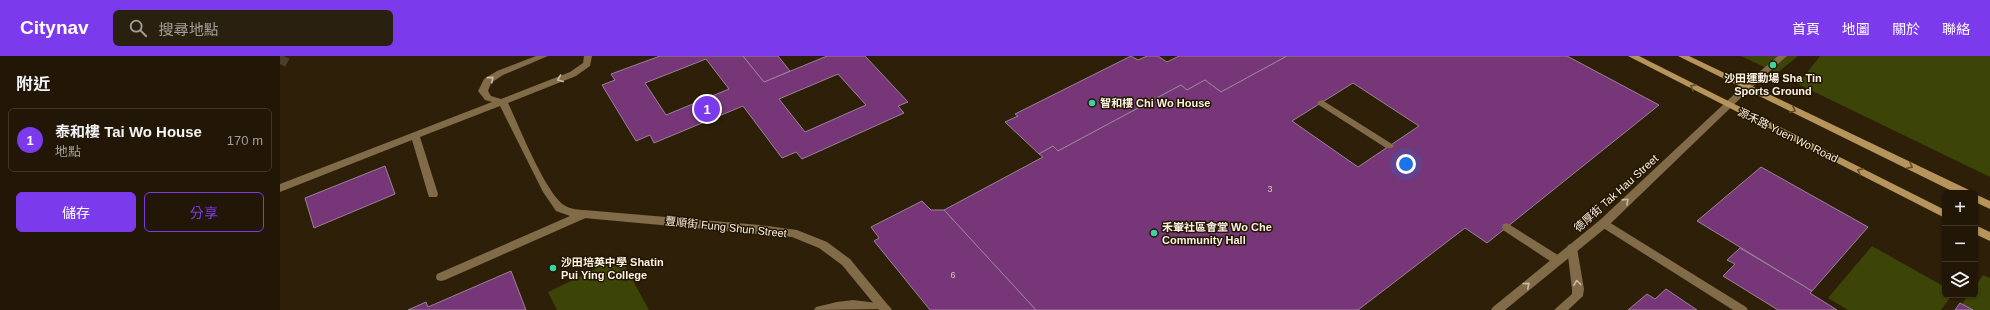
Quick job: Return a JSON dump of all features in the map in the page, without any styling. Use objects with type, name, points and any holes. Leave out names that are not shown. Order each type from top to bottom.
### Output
[{"type":"main road","name":"源禾路 Yuen Wo Road","points":[[1632,56],[1942,212]]},
{"type":"main road","points":[[1682,56],[1959,190]]},
{"type":"main road","points":[[1978,199],[1990,205]]},
{"type":"main road","points":[[1978,231],[1990,237]]},
{"type":"street","points":[[503,102],[488,98],[483,91],[487,81],[500,73],[544,56]]},
{"type":"street","points":[[280,188],[573,74],[586,64],[588,56]]},
{"type":"street","name":"德厚街 Tak Hau Street","points":[[1497,310],[1604,223],[1728,104],[1783,56]]},
{"type":"street","name":"豐順街 Fung Shun Street","points":[[503,102],[547,190],[557,205],[567,211],[584,214],[760,228],[792,233],[823,244],[846,262],[886,310]]},
{"type":"street","points":[[1322,102],[1389,146]]},
{"type":"street","points":[[415,135],[433,194]]},
{"type":"street","points":[[441,276],[584,214]]},
{"type":"street","points":[[1604,223],[1742,310]]},
{"type":"street","points":[[1507,227],[1557,260]]},
{"type":"street","points":[[1560,310],[1577,296],[1578,289],[1572,248]]},
{"type":"street","points":[[820,310],[845,304],[865,305],[886,310]]},
{"type":"green space","name":"沙田運動場 Sha Tin Sports Ground","points":[[1741,56],[1798,56],[1777,73]]},
{"type":"green space","points":[[1820,56],[1990,56],[1990,177],[1798,84]]},
{"type":"green space","points":[[1872,246],[1942,285],[1942,298],[1950,298],[1941,310],[1848,310],[1828,298]]},
{"type":"green space","points":[[620,257],[649,310],[557,310],[548,292]]},
{"type":"green space","points":[[1983,275],[1990,278],[1990,310],[1958,310],[1966,298],[1978,298],[1978,282]]},
{"type":"building","points":[[660,56],[743,56],[764,82],[827,56],[865,56],[908,102],[898,106],[904,113],[802,159],[796,152],[782,158],[743,106],[654,143],[650,135],[636,141],[602,85],[615,80],[611,74]],"holes":[[[706,59],[729,89],[666,115],[645,83]],[[838,74],[866,105],[805,132],[779,99]]]},
{"type":"building","points":[[743,56],[778,56],[790,71],[764,82]]},
{"type":"building","name":"智和樓 Chi Wo House","points":[[1131,56],[1138,60],[1147,56],[1158,56],[1167,62],[1179,56],[1287,56],[1221,92],[1205,80],[1187,90],[1181,85],[1058,151],[1053,146],[1039,154],[1005,122],[1018,116],[1015,114]]},
{"type":"building","points":[[1287,56],[1567,56],[1659,105],[1487,243],[1465,228],[1358,310],[1036,310],[944,210],[1043,157],[1039,154],[1053,146],[1058,151],[1181,85],[1187,90],[1205,80],[1221,92]],"holes":[[[1353,83],[1419,126],[1358,167],[1292,121]]]},
{"type":"building","points":[[385,166],[395,194],[314,228],[305,198]]},
{"type":"building","points":[[1761,167],[1868,227],[1812,291],[1697,221]]},
{"type":"building","points":[[922,201],[931,210],[944,210],[1036,310],[930,310],[874,241],[879,238],[871,227]]},
{"type":"building","points":[[1740,248],[1812,291],[1810,293],[1837,310],[1778,310],[1723,276],[1735,264],[1727,260]]},
{"type":"building","points":[[511,271],[526,310],[408,310],[426,302],[428,307]]},
{"type":"building","points":[[1666,289],[1697,310],[1628,310],[1647,294],[1655,299]]},
{"type":"building","points":[[1960,303],[1973,310],[1955,310]]},
{"type":"tunnel","points":[[280,64],[284,56]]},
{"type":"place","name":"沙田運動場 Sha Tin Sports Ground","points":[[1773,65]]},
{"type":"place","name":"智和樓 Chi Wo House","points":[[1092,103]]},
{"type":"place","name":"泰和樓 Tai Wo House","points":[[707,109]]},
{"type":"place","name":"禾輋社區會堂 Wo Che Community Hall","points":[[1154,233]]},
{"type":"place","name":"沙田培英中學 Shatin Pui Ying College","points":[[553,268]]}]
